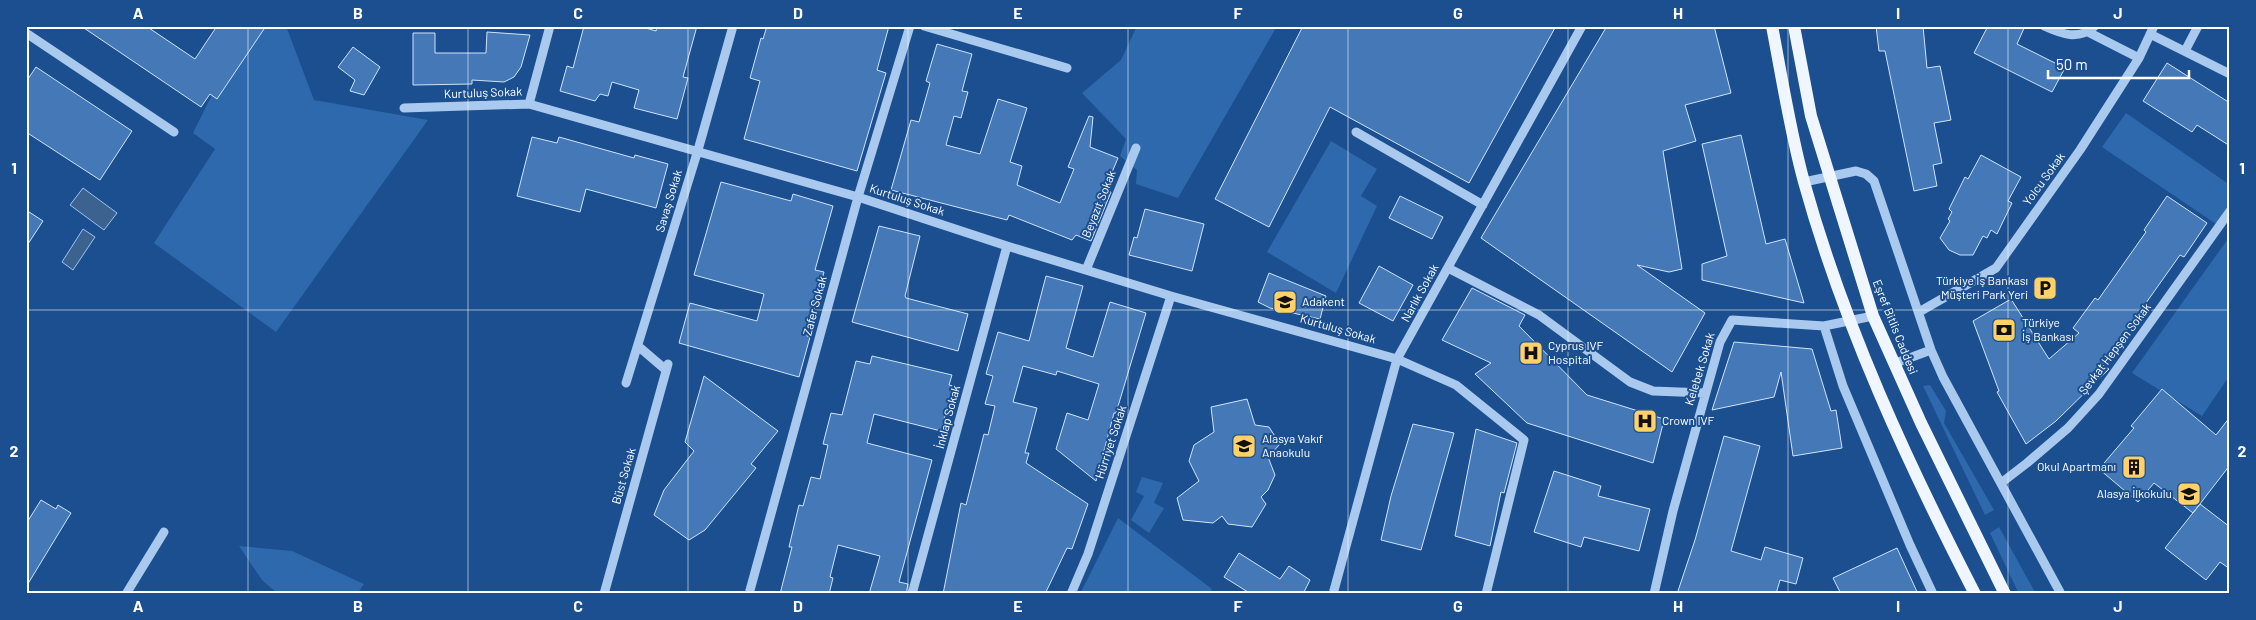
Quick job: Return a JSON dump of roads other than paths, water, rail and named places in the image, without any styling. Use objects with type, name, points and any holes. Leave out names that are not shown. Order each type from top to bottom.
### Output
[{"type":"main road","points":[[1772,26],[1788,116],[1804,182],[1850,322],[1897,434],[1944,534],[1975,594]]},
{"type":"main road","name":"Eşref Bitlis Caddesi","points":[[1794,26],[1811,116],[1873,316],[1962,508],[2005,594]]},
{"type":"street","points":[[529,104],[550,26]]},
{"type":"street","name":"Savaş Sokak","points":[[626,383],[698,150],[733,26]]},
{"type":"street","name":"Zafer Sokak","points":[[749,594],[858,197],[910,26]]},
{"type":"street","points":[[924,26],[1067,68]]},
{"type":"street","name":"Narlık Sokak","points":[[1333,594],[1397,359],[1582,26]]},
{"type":"street","points":[[2044,26],[2066,36],[2078,36],[2091,29],[2139,58]]},
{"type":"street","points":[[2185,51],[2198,26]]},
{"type":"street","points":[[2152,30],[2185,51],[2230,74]]},
{"type":"street","name":"Yolcu Sokak","points":[[1919,312],[1996,268],[2080,150],[2139,58],[2152,30]]},
{"type":"street","points":[[26,33],[174,132]]},
{"type":"street","name":"Kurtuluş Sokak","points":[[404,108],[529,104],[698,150],[858,197],[1007,246],[1171,296],[1397,359],[1456,385],[1524,440],[1486,594]]},
{"type":"street","points":[[1356,132],[1483,205]]},
{"type":"street","name":"Beyazıt Sokak","points":[[1086,270],[1136,148]]},
{"type":"street","points":[[1804,182],[1856,171],[1866,174],[1874,180],[1931,350],[1959,409],[2061,594]]},
{"type":"street","name":"Şevkat Hepşen Sokak","points":[[2001,483],[2068,428],[2099,394],[2230,212]]},
{"type":"street","name":"İnklap Sokak","points":[[912,594],[1007,246]]},
{"type":"street","points":[[1448,268],[1539,315],[1630,382],[1653,390],[1705,393]]},
{"type":"street","name":"Hürriyet Sokak","points":[[1071,594],[1088,554],[1171,296]]},
{"type":"street","name":"Kelebek Sokak","points":[[1654,594],[1673,511],[1705,393],[1720,342],[1732,320],[1824,326],[1873,316]]},
{"type":"street","points":[[1824,326],[1843,386],[1932,594]]},
{"type":"street","name":"Büst Sokak","points":[[604,594],[667,367],[638,346]]},
{"type":"street","points":[[1894,364],[1931,350]]},
{"type":"street","points":[[126,594],[164,532]]},
{"type":"place","name":"Türkiye İş Bankası Müşteri Park Yeri","points":[[2045,288]]},
{"type":"place","name":"Adakent","points":[[1285,302]]},
{"type":"place","name":"Türkiye İş Bankası","points":[[2004,330]]},
{"type":"place","name":"Cyprus IVF Hospital","points":[[1531,353]]},
{"type":"place","name":"Crown IVF","points":[[1645,421]]},
{"type":"place","name":"Alasya Vakıf Anaokulu","points":[[1244,446]]},
{"type":"place","name":"Okul Apartmanı","points":[[2134,467]]},
{"type":"place","name":"Alasya İlkokulu","points":[[2189,494]]}]
